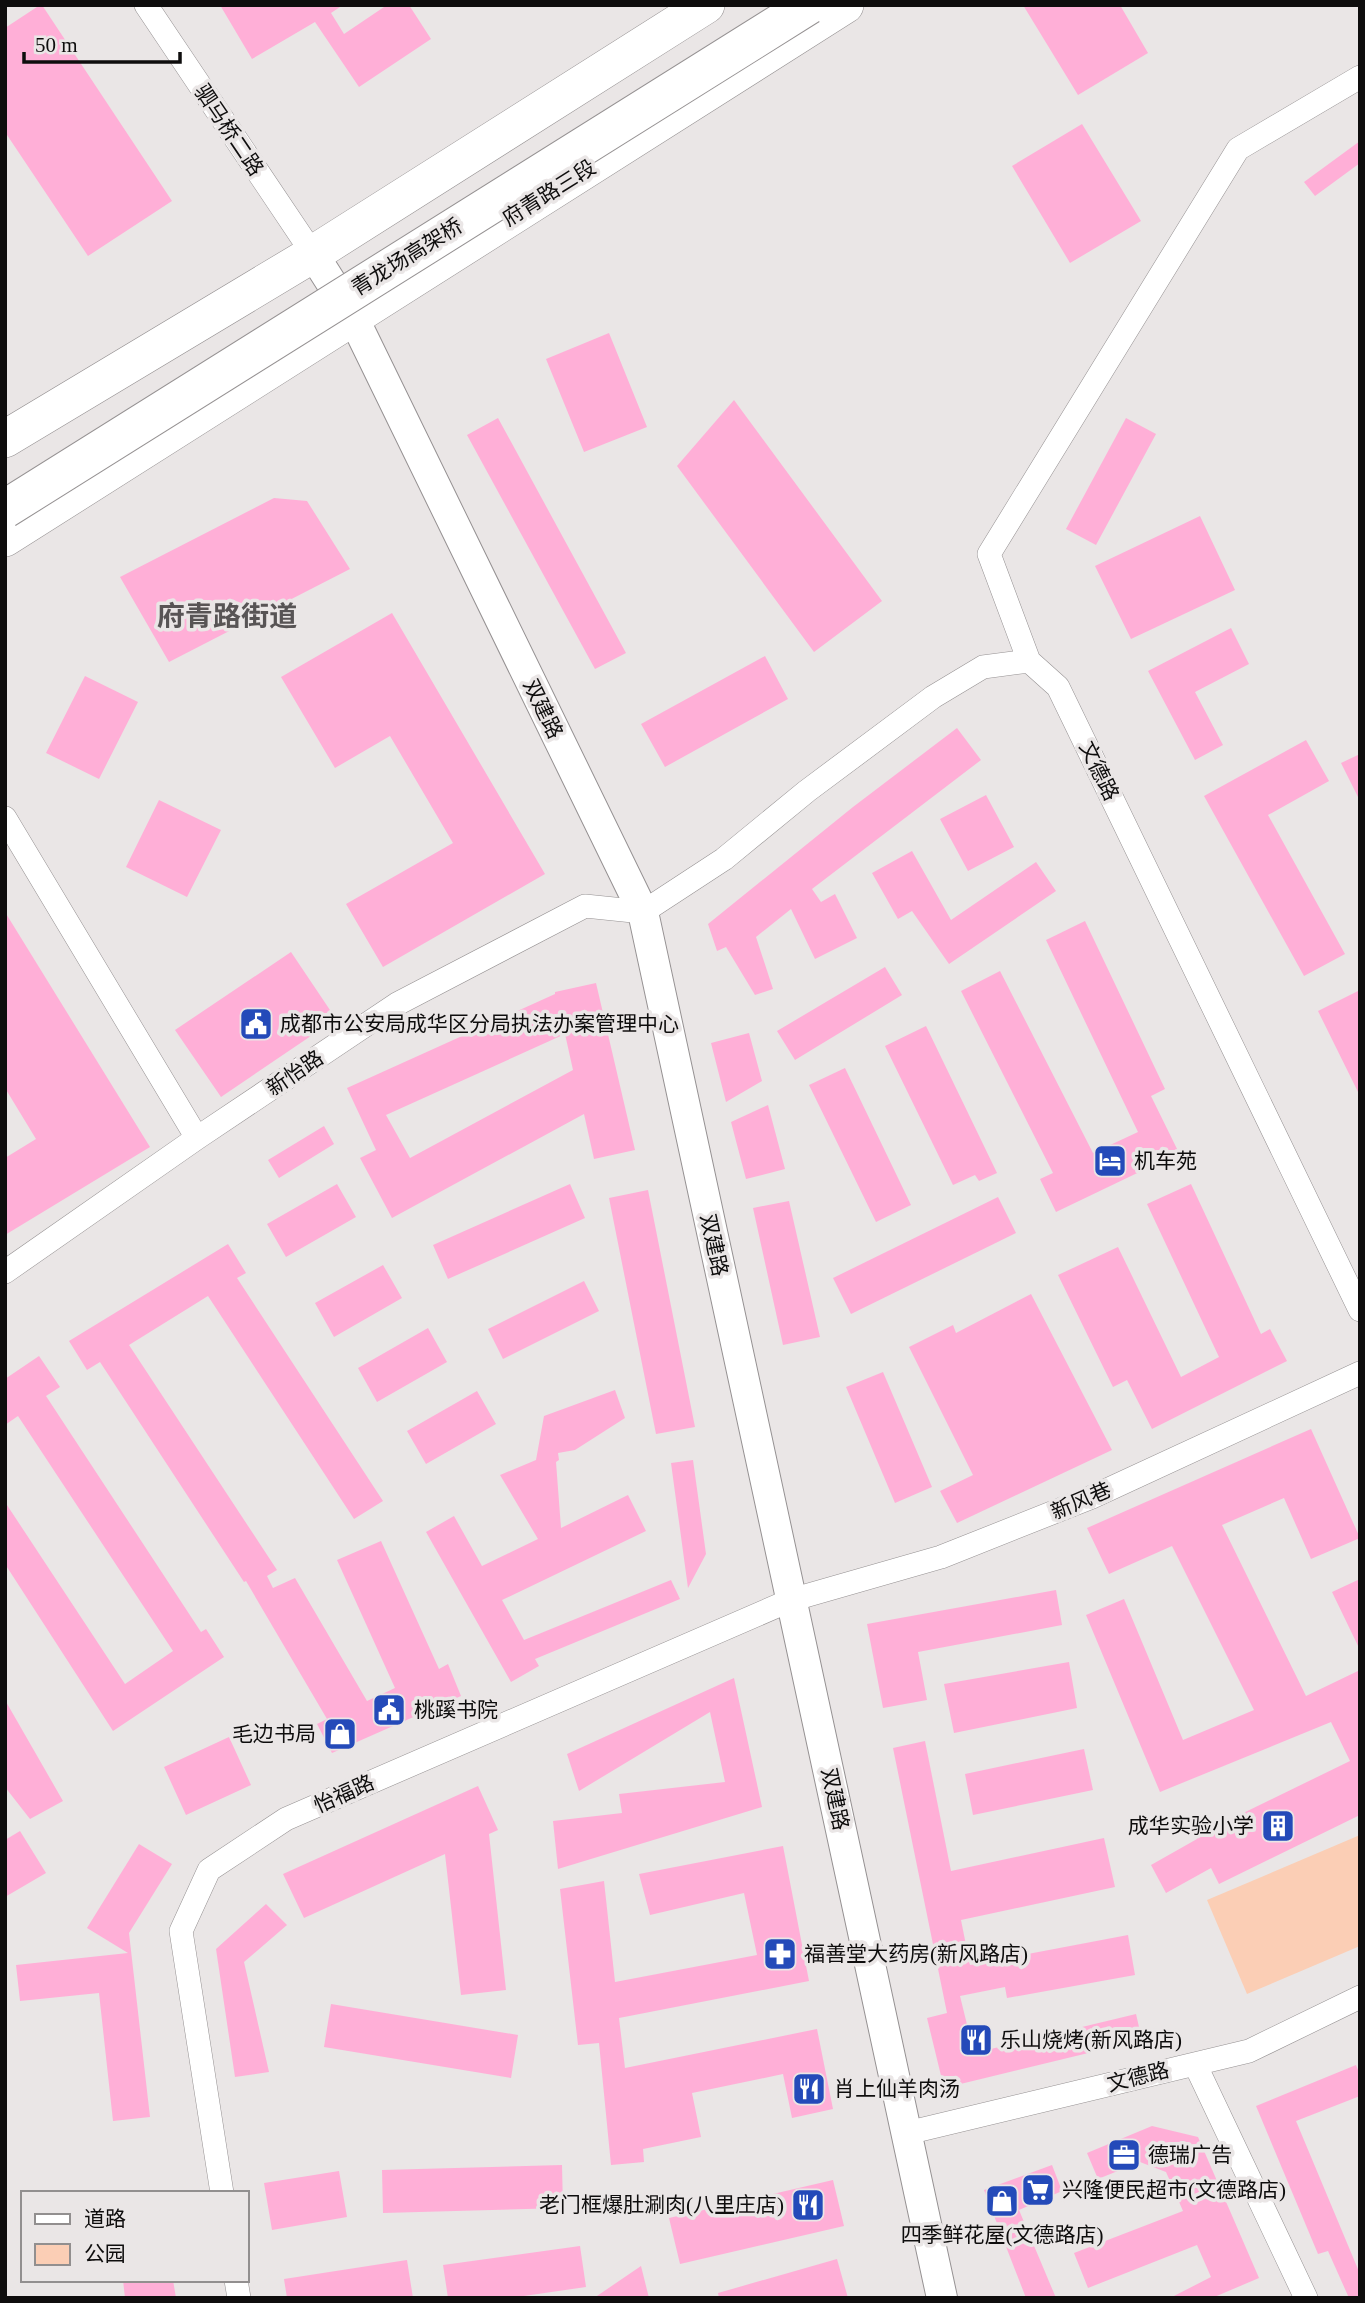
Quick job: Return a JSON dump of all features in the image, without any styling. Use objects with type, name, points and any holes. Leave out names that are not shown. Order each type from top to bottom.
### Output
[{"type":"highway","name":"青龙场高架桥","points":[[5,485],[769,5]]},
{"type":"highway","name":"青龙场高架桥","points":[[5,509],[808,5]]},
{"type":"main road","points":[[5,439],[313,254],[706,5]]},
{"type":"main road","name":"府青路三段","points":[[5,538],[845,5]]},
{"type":"street","name":"驷马桥二路","points":[[146,5],[313,254]]},
{"type":"street","points":[[643,912],[723,859],[807,791],[933,697],[983,667],[1029,661],[989,554],[1238,149],[1360,77]]},
{"type":"street","name":"双建路","points":[[313,254],[353,317],[643,912],[942,2298]]},
{"type":"street","name":"文德路","points":[[1029,661],[1058,687],[1360,1310]]},
{"type":"street","points":[[5,818],[197,1139]]},
{"type":"street","name":"新怡路","points":[[5,1272],[397,1004],[585,906],[643,912]]},
{"type":"street","name":"新风巷","points":[[791,1600],[942,1557],[1092,1497],[1360,1373]]},
{"type":"street","name":"怡福路","points":[[222,2191],[181,1930],[209,1870],[286,1819],[791,1600]]},
{"type":"street","name":"文德路","points":[[907,2133],[1249,2051],[1360,1997]]},
{"type":"street","points":[[1195,2064],[1306,2298]]},
{"type":"green space","points":[[1360,1835],[1360,1946],[1247,1994],[1207,1900]]},
{"type":"building","points":[[40,5],[172,201],[88,256],[5,132],[5,28]]},
{"type":"building","points":[[220,5],[343,5],[331,13],[344,34],[387,5],[409,5],[431,39],[359,87],[315,22],[252,59]]},
{"type":"building","points":[[1023,5],[1120,5],[1148,53],[1078,95]]},
{"type":"building","points":[[1082,124],[1141,221],[1070,263],[1012,166]]},
{"type":"building","points":[[1360,141],[1360,163],[1315,196],[1304,182]]},
{"type":"building","points":[[609,333],[647,427],[584,452],[546,359]]},
{"type":"building","points":[[734,400],[882,601],[814,652],[677,466]]},
{"type":"building","points":[[498,418],[626,653],[595,669],[467,435]]},
{"type":"building","points":[[1126,418],[1156,434],[1096,545],[1066,529]]},
{"type":"building","points":[[274,498],[307,501],[350,569],[169,662],[120,577]]},
{"type":"building","points":[[1200,516],[1235,590],[1131,639],[1095,566]]},
{"type":"building","points":[[392,613],[545,874],[383,967],[346,904],[453,843],[390,736],[335,768],[281,677]]},
{"type":"building","points":[[1231,628],[1249,664],[1195,692],[1223,745],[1195,760],[1148,671]]},
{"type":"building","points":[[765,656],[788,699],[665,767],[641,724]]},
{"type":"building","points":[[85,676],[138,702],[99,779],[46,753]]},
{"type":"building","points":[[957,728],[981,760],[812,889],[821,902],[835,894],[857,938],[815,959],[791,909],[756,937],[773,989],[755,995],[726,947],[717,951],[708,924],[853,807]]},
{"type":"building","points":[[1306,740],[1329,781],[1268,815],[1345,954],[1304,976],[1204,796]]},
{"type":"building","points":[[1360,754],[1360,801],[1341,763]]},
{"type":"building","points":[[986,795],[1014,847],[968,871],[940,819]]},
{"type":"building","points":[[159,800],[221,830],[187,897],[126,867]]},
{"type":"building","points":[[912,851],[951,920],[1036,862],[1056,891],[949,964],[912,911],[898,919],[872,873]]},
{"type":"building","points":[[5,912],[150,1147],[5,1235],[5,1158],[36,1139],[5,1088]]},
{"type":"building","points":[[1085,921],[1165,1089],[1151,1096],[1179,1153],[1056,1212],[1040,1179],[1053,1173],[961,991],[1000,971],[1093,1153],[1138,1132],[1046,940]]},
{"type":"building","name":"成都市公安局成华区分局执法办案管理中心","points":[[291,952],[336,1019],[221,1097],[175,1030]]},
{"type":"building","points":[[885,967],[902,995],[795,1060],[777,1031]]},
{"type":"building","points":[[596,983],[635,1150],[594,1159],[584,1114],[392,1218],[360,1158],[376,1150],[347,1088],[555,992]],"holes":[[[565,1034],[573,1070],[410,1158],[386,1115]]]},
{"type":"building","points":[[1360,990],[1360,1096],[1318,1011]]},
{"type":"building","points":[[926,1026],[997,1173],[979,1181],[975,1175],[953,1185],[885,1046]]},
{"type":"building","points":[[749,1033],[762,1081],[726,1102],[711,1043]]},
{"type":"building","points":[[845,1068],[911,1205],[876,1222],[809,1085]]},
{"type":"building","points":[[768,1105],[785,1169],[746,1179],[731,1122]]},
{"type":"building","points":[[324,1126],[334,1144],[279,1178],[268,1160]]},
{"type":"building","points":[[337,1184],[356,1217],[286,1257],[267,1224]]},
{"type":"building","points":[[570,1184],[585,1218],[448,1279],[433,1245]]},
{"type":"building","points":[[1191,1184],[1261,1334],[1270,1329],[1287,1361],[1152,1429],[1127,1380],[1113,1387],[1058,1275],[1118,1247],[1181,1377],[1219,1357],[1147,1204]]},
{"type":"building","points":[[648,1190],[695,1427],[656,1434],[609,1198]]},
{"type":"building","points":[[998,1197],[1016,1233],[851,1314],[833,1278]]},
{"type":"building","points":[[789,1201],[820,1337],[783,1345],[753,1208]]},
{"type":"building","points":[[228,1244],[246,1273],[237,1278],[383,1501],[354,1519],[208,1296],[129,1345],[277,1570],[267,1576],[273,1588],[295,1578],[367,1701],[395,1688],[337,1560],[381,1541],[439,1669],[448,1664],[461,1696],[332,1753],[317,1724],[327,1719],[246,1581],[244,1582],[100,1362],[87,1370],[69,1341]]},
{"type":"building","points":[[383,1265],[402,1298],[334,1337],[315,1303]]},
{"type":"building","points":[[584,1281],[599,1311],[503,1359],[488,1329]]},
{"type":"building","points":[[1031,1294],[1112,1450],[957,1523],[940,1491],[973,1475],[909,1347],[953,1325],[956,1333]]},
{"type":"building","points":[[428,1328],[447,1362],[377,1402],[358,1368]]},
{"type":"building","points":[[39,1356],[60,1387],[46,1396],[201,1632],[206,1629],[224,1657],[113,1731],[5,1564],[5,1502],[125,1684],[173,1651],[18,1416],[5,1425],[5,1379]]},
{"type":"building","points":[[883,1372],[932,1487],[895,1503],[846,1387]]},
{"type":"building","points":[[615,1390],[625,1418],[575,1450],[558,1453],[559,1460],[556,1462],[561,1528],[628,1495],[646,1531],[502,1600],[524,1640],[671,1580],[680,1599],[535,1659],[539,1666],[511,1682],[426,1532],[454,1516],[482,1566],[538,1539],[500,1475],[536,1460],[544,1416]]},
{"type":"building","points":[[477,1391],[496,1424],[426,1464],[407,1431]]},
{"type":"building","points":[[1311,1429],[1360,1538],[1311,1559],[1284,1498],[1222,1525],[1306,1696],[1360,1670],[1360,1815],[1219,1884],[1211,1868],[1166,1893],[1151,1865],[1197,1839],[1196,1836],[1350,1761],[1331,1722],[1160,1792],[1086,1615],[1124,1599],[1183,1740],[1254,1710],[1172,1546],[1109,1574],[1087,1528]]},
{"type":"building","points":[[693,1460],[706,1554],[688,1588],[671,1463]]},
{"type":"building","points":[[1360,1579],[1360,1650],[1332,1592]]},
{"type":"building","points":[[1056,1590],[1062,1625],[918,1652],[927,1700],[883,1708],[867,1624]]},
{"type":"building","points":[[1069,1662],[1077,1708],[954,1733],[944,1684]]},
{"type":"building","points":[[734,1678],[762,1807],[558,1869],[553,1821],[622,1813],[619,1794],[725,1782],[710,1712],[579,1791],[567,1754]]},
{"type":"building","points":[[5,1700],[63,1801],[30,1819],[5,1787]]},
{"type":"building","points":[[229,1737],[251,1785],[186,1815],[164,1767]]},
{"type":"building","points":[[925,1741],[951,1871],[1104,1838],[1115,1887],[961,1920],[970,1965],[1128,1935],[1135,1975],[1007,1998],[1005,1987],[960,1996],[974,2053],[1136,2014],[1142,2040],[944,2088],[927,2018],[947,2013],[893,1748]]},
{"type":"building","points":[[1084,1749],[1093,1790],[973,1815],[965,1774]]},
{"type":"building","points":[[478,1786],[498,1830],[489,1834],[506,1990],[461,1995],[445,1854],[304,1918],[283,1874]]},
{"type":"building","points":[[20,1831],[46,1873],[5,1897],[5,1840]]},
{"type":"building","points":[[139,1844],[172,1864],[129,1933],[150,2117],[113,2121],[99,1993],[20,2001],[16,1965],[128,1953],[87,1928]]},
{"type":"building","points":[[783,1846],[809,1981],[619,2018],[625,2068],[817,2029],[833,2109],[792,2118],[783,2074],[692,2093],[701,2137],[643,2149],[644,2162],[611,2165],[599,2043],[578,2045],[560,1889],[604,1881],[615,1982],[757,1955],[744,1893],[650,1915],[639,1874]]},
{"type":"building","points":[[266,1904],[287,1925],[244,1962],[269,2072],[235,2077],[216,1949]]},
{"type":"building","points":[[331,2004],[518,2035],[511,2078],[324,2047]]},
{"type":"building","points":[[1356,2065],[1360,2075],[1360,2096],[1296,2121],[1360,2274],[1360,2298],[1349,2298],[1328,2251],[1318,2254],[1256,2106]]},
{"type":"building","points":[[1152,2126],[1198,2137],[1259,2278],[1212,2298],[1170,2298],[1211,2277],[1197,2245],[1088,2288],[1074,2253],[1183,2211],[1166,2172],[1140,2162],[1098,2179],[1087,2153]]},
{"type":"building","points":[[562,2165],[563,2208],[383,2213],[382,2170]]},
{"type":"building","points":[[1052,2165],[1062,2191],[1019,2210],[1056,2298],[1026,2298],[984,2190]]},
{"type":"building","points":[[339,2171],[347,2217],[272,2230],[264,2183]]},
{"type":"building","points":[[833,2180],[844,2226],[680,2264],[669,2218]]},
{"type":"building","points":[[580,2246],[586,2287],[510,2298],[448,2298],[443,2265]]},
{"type":"building","points":[[837,2259],[848,2298],[719,2298],[718,2293]]},
{"type":"building","points":[[407,2260],[413,2298],[287,2298],[284,2279]]},
{"type":"building","points":[[641,2266],[649,2298],[594,2298]]},
{"type":"building","points":[[123,2282],[173,2282],[176,2298],[125,2298]]},
{"type":"place","name":"成都市公安局成华区分局执法办案管理中心","points":[[256,1024]]},
{"type":"place","name":"机车苑","points":[[1110,1161]]},
{"type":"place","name":"桃蹊书院","points":[[389,1710]]},
{"type":"place","name":"毛边书局","points":[[340,1734]]},
{"type":"place","name":"成华实验小学","points":[[1278,1826]]},
{"type":"place","name":"福善堂大药房(新风路店)","points":[[780,1954]]},
{"type":"place","name":"乐山烧烤(新风路店)","points":[[976,2040]]},
{"type":"place","name":"肖上仙羊肉汤","points":[[809,2089]]},
{"type":"place","name":"德瑞广告","points":[[1124,2155]]},
{"type":"place","name":"兴隆便民超市(文德路店)","points":[[1038,2190]]},
{"type":"place","name":"四季鲜花屋(文德路店)","points":[[1002,2201]]},
{"type":"place","name":"老门框爆肚涮肉(八里庄店)","points":[[808,2205]]},
{"type":"district","name":"府青路街道","points":[[227,616]]}]
